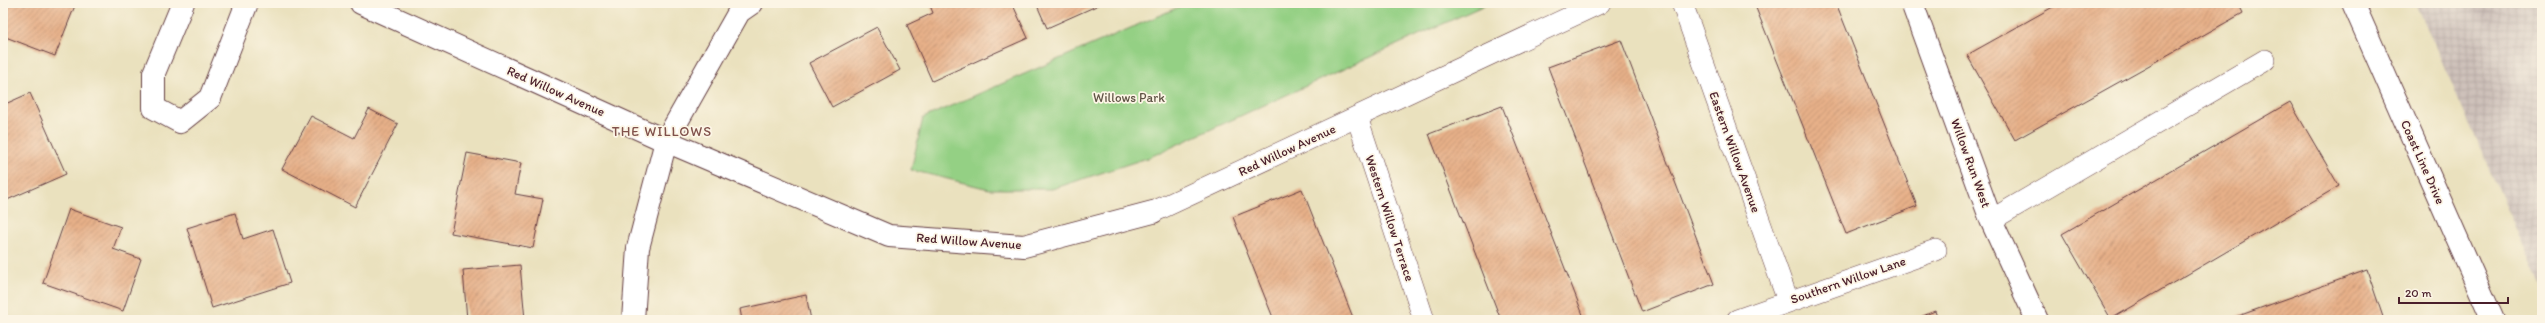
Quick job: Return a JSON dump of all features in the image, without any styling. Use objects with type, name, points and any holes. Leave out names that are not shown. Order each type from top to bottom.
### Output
[{"type":"street","points":[[183,3],[154,74],[154,108],[180,122],[210,98],[247,3]]},
{"type":"street","name":"Red Willow Avenue","points":[[361,3],[666,141],[889,236],[1024,246],[1153,212]]},
{"type":"street","points":[[633,320],[638,248],[666,141],[739,12],[752,3]]},
{"type":"street","name":"Willow Run West","points":[[1912,3],[1991,220],[2036,320]]},
{"type":"street","name":"Coast Line Drive","points":[[2353,3],[2493,320]]},
{"type":"lane","name":"Red Willow Avenue","points":[[1153,212],[1600,3]]},
{"type":"lane","name":"Eastern Willow Avenue","points":[[1682,3],[1788,301]]},
{"type":"lane","points":[[1991,220],[2265,60]]},
{"type":"lane","name":"Western Willow Terrace","points":[[1357,117],[1424,320]]},
{"type":"lane","name":"Southern Willow Lane","points":[[1737,320],[1936,250]]},
{"type":"shaded area","points":[[2416,3],[2542,3],[2542,288]]},
{"type":"green space","name":"Willows Park","points":[[1188,3],[1489,3],[1150,157],[1052,189],[989,189],[911,170],[923,118]]},
{"type":"building","points":[[8,3],[76,3],[55,56],[3,36],[3,17]]},
{"type":"building","points":[[929,3],[1012,3],[1028,38],[932,81],[907,25],[933,13]]},
{"type":"building","points":[[1036,3],[1103,3],[1047,28]]},
{"type":"building","points":[[1754,3],[1836,3],[1917,206],[1846,234]]},
{"type":"building","points":[[2060,3],[2238,3],[2243,13],[2015,140],[1967,55]]},
{"type":"building","points":[[877,27],[900,70],[832,107],[809,63]]},
{"type":"building","points":[[1621,40],[1714,284],[1642,312],[1548,67]]},
{"type":"building","points":[[30,93],[66,174],[7,200],[3,192],[3,105]]},
{"type":"building","points":[[2290,102],[2339,186],[2111,319],[2062,234]]},
{"type":"building","points":[[1502,106],[1585,320],[1501,320],[1429,134]]},
{"type":"building","points":[[369,109],[398,124],[355,207],[282,169],[311,116],[354,138]]},
{"type":"building","points":[[467,153],[521,163],[515,194],[543,199],[533,248],[451,233]]},
{"type":"building","points":[[1302,189],[1354,320],[1274,320],[1233,217]]},
{"type":"building","points":[[69,209],[121,227],[113,249],[141,259],[123,311],[43,283]]},
{"type":"building","points":[[235,213],[243,239],[273,229],[290,283],[212,308],[187,228]]},
{"type":"building","points":[[520,265],[525,320],[467,320],[463,270]]},
{"type":"building","points":[[2367,270],[2384,320],[2227,320]]},
{"type":"building","points":[[806,295],[811,320],[742,320],[740,309]]},
{"type":"building","points":[[1935,311],[1938,320],[1913,320]]},
{"type":"district","name":"THE WILLOWS","points":[[662,131]]}]
